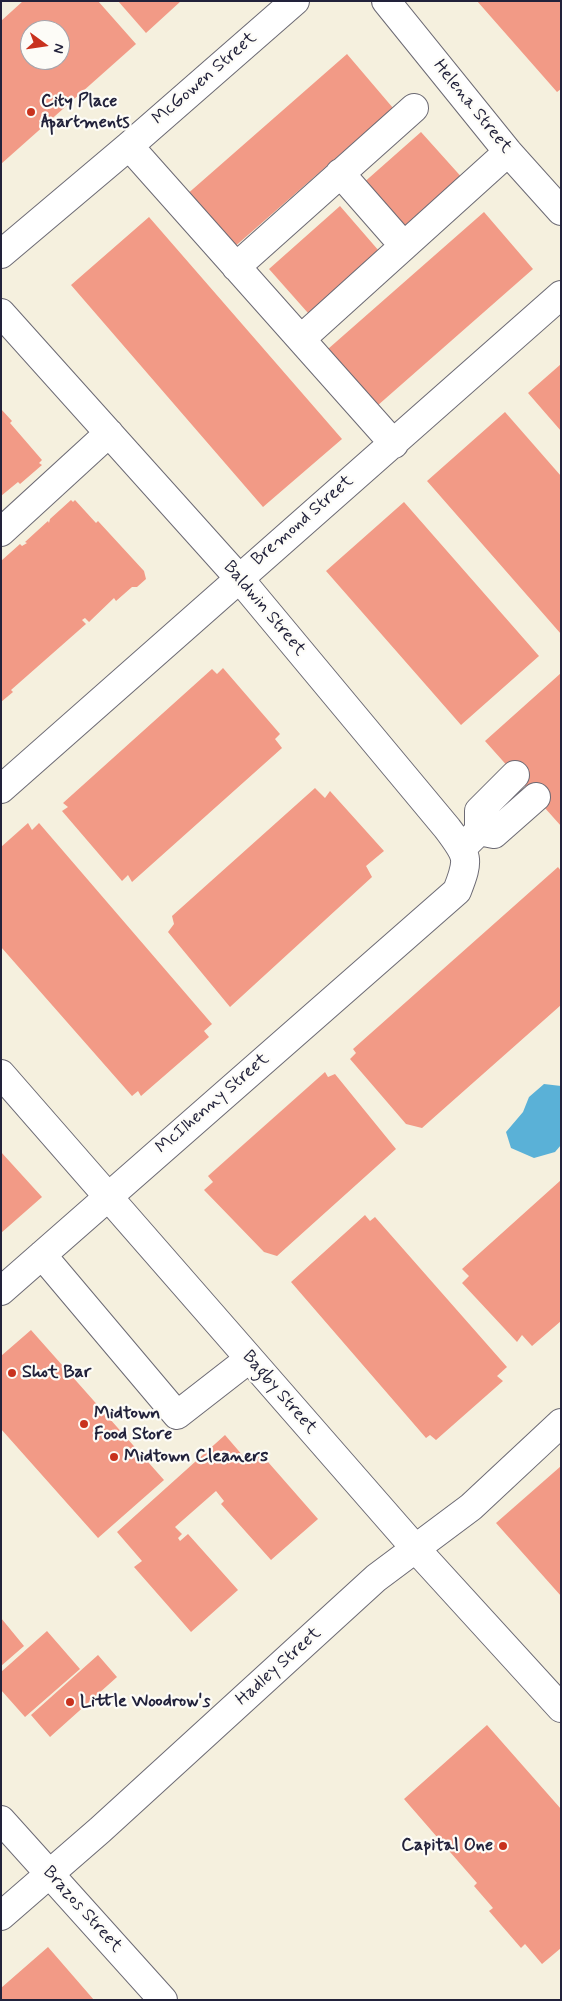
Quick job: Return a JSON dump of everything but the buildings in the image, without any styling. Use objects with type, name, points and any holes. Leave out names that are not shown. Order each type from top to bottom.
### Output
[{"type":"street","name":"McGowen Street","points":[[1,254],[129,146],[295,1]]},
{"type":"street","name":"Helena Street","points":[[386,1],[508,152],[561,210]]},
{"type":"street","points":[[236,267],[414,108]]},
{"type":"street","points":[[129,146],[394,444]]},
{"type":"street","points":[[301,339],[508,152]]},
{"type":"street","points":[[340,173],[404,246]]},
{"type":"street","name":"Bremond Street","points":[[1,789],[238,577],[394,444],[561,295]]},
{"type":"street","name":"Baldwin Street","points":[[1,313],[470,839]]},
{"type":"street","points":[[1,532],[109,433]]},
{"type":"street","points":[[515,775],[478,811],[470,839],[494,834],[536,798]]},
{"type":"street","name":"McIlhenny Street","points":[[1,1291],[457,891],[466,867],[470,839]]},
{"type":"street","name":"Bagby Street","points":[[1,1074],[415,1548],[561,1708]]},
{"type":"street","points":[[42,1255],[177,1415],[249,1359]]},
{"type":"street","name":"Hadley Street","points":[[1,1916],[376,1578],[471,1507],[561,1424]]},
{"type":"street","name":"Brazos Street","points":[[1,1820],[163,2000]]},
{"type":"water","points":[[544,1084],[561,1086],[561,1145],[555,1152],[534,1158],[511,1148],[506,1132],[523,1112],[529,1097]]},
{"type":"place","name":"City Place Apartments","points":[[31,112]]},
{"type":"place","name":"Shot Bar","points":[[12,1373]]},
{"type":"place","name":"Midtown Food Store","points":[[84,1424]]},
{"type":"place","name":"Midtown Cleaners","points":[[114,1457]]},
{"type":"place","name":"Little Woodrow's","points":[[70,1702]]},
{"type":"place","name":"Capital One","points":[[503,1846]]}]
